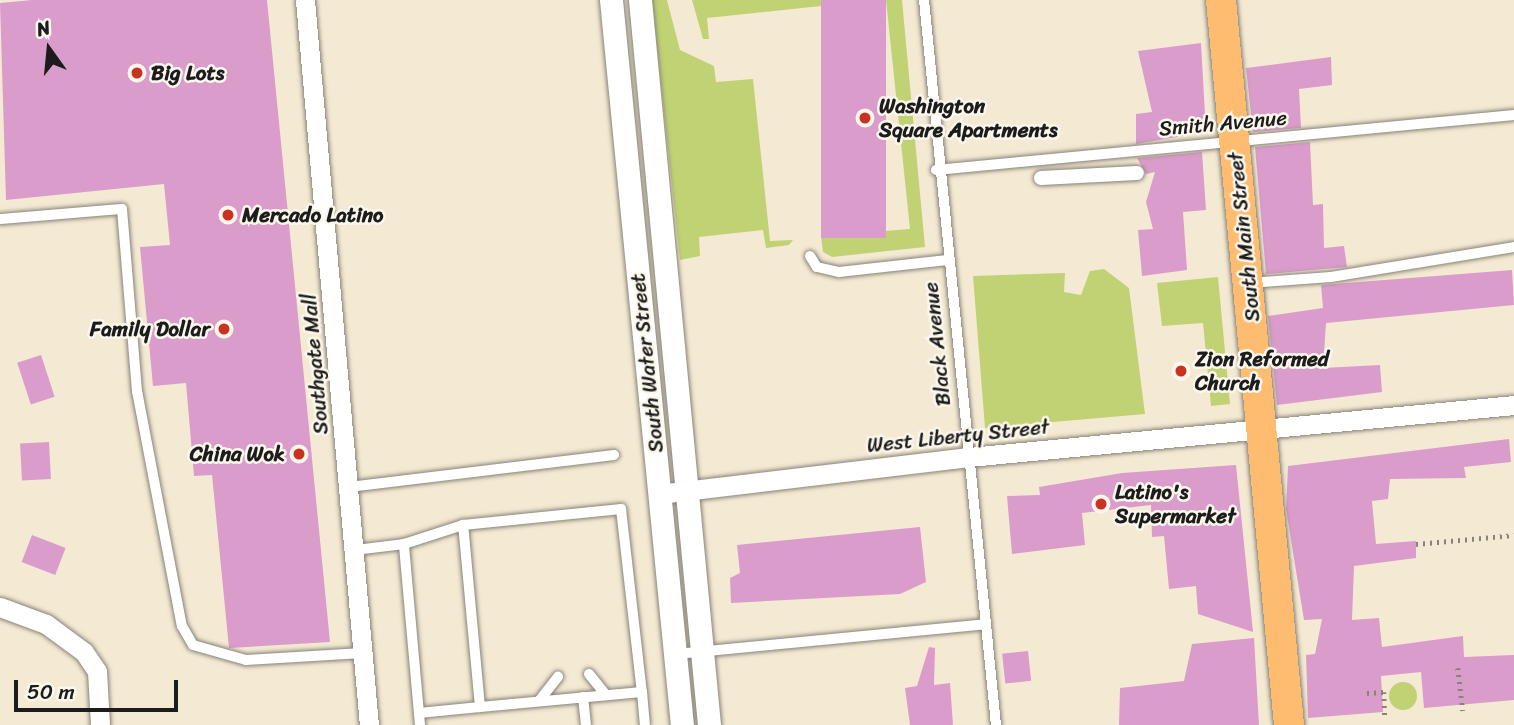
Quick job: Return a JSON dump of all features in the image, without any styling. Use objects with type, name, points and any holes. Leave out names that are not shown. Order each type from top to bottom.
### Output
[{"type":"main road","name":"South Main Street","points":[[1221,0],[1289,725]]},
{"type":"street","name":"Southgate Mall","points":[[305,0],[369,725]]},
{"type":"street","name":"South Water Street","points":[[611,0],[682,725]]},
{"type":"street","name":"South Water Street","points":[[640,0],[690,491],[709,725]]},
{"type":"street","points":[[1041,178],[1137,173]]},
{"type":"street","name":"West Liberty Street","points":[[659,494],[969,457],[1514,405]]},
{"type":"street","points":[[0,607],[46,624],[83,652],[97,671],[100,725]]},
{"type":"lane","name":"Black Avenue","points":[[924,0],[936,170],[996,725]]},
{"type":"lane","name":"Smith Avenue","points":[[936,170],[1514,114]]},
{"type":"lane","points":[[0,219],[122,209],[137,391],[182,626],[193,645],[233,660],[363,653]]},
{"type":"lane","points":[[1249,283],[1331,277],[1514,247]]},
{"type":"lane","points":[[810,256],[817,267],[839,272],[947,260]]},
{"type":"lane","points":[[349,487],[614,455]]},
{"type":"lane","points":[[355,550],[404,544],[463,525],[621,509],[645,725]]},
{"type":"lane","points":[[463,525],[480,707]]},
{"type":"lane","points":[[404,544],[420,725]]},
{"type":"lane","points":[[675,654],[986,624]]},
{"type":"lane","points":[[589,674],[606,695]]},
{"type":"lane","points":[[539,701],[558,677]]},
{"type":"lane","points":[[419,713],[642,692]]},
{"type":"lane","points":[[583,697],[586,725]]},
{"type":"path","points":[[1416,544],[1514,535]]},
{"type":"path","points":[[1458,668],[1463,711]]},
{"type":"path","points":[[1367,693],[1384,692],[1385,718]]},
{"type":"green space","points":[[652,0],[667,0],[680,50],[714,66],[716,82],[753,79],[770,241],[793,240],[789,245],[766,248],[763,230],[699,237],[700,256],[680,260]]},
{"type":"green space","points":[[692,0],[821,0],[821,6],[707,18],[709,39],[703,39]]},
{"type":"green space","points":[[886,0],[902,0],[925,247],[832,257],[823,252],[821,236],[910,229]]},
{"type":"green space","points":[[1104,269],[1129,288],[1145,414],[985,428],[973,276],[1065,273],[1064,292],[1081,295],[1090,271]]},
{"type":"green space","points":[[1218,277],[1230,404],[1211,406],[1203,323],[1162,326],[1157,283]]},
{"type":"green space","points":[[1403,682],[1413,686],[1417,696],[1413,706],[1403,710],[1393,706],[1389,696],[1393,686]]},
{"type":"building","points":[[32,0],[267,0],[330,642],[229,648],[212,475],[194,476],[186,383],[153,386],[140,247],[170,245],[164,184],[6,200],[0,3]]},
{"type":"building","name":"Washington Square Apartments","points":[[821,0],[886,0],[886,238],[821,238]]},
{"type":"building","points":[[1201,43],[1206,132],[1136,144],[1136,114],[1152,112],[1138,51]]},
{"type":"building","points":[[1331,57],[1332,85],[1299,89],[1301,128],[1253,132],[1246,68]]},
{"type":"building","points":[[1310,142],[1313,205],[1323,204],[1324,248],[1344,246],[1347,267],[1266,274],[1255,147]]},
{"type":"building","points":[[1202,152],[1206,210],[1183,212],[1187,270],[1142,276],[1138,230],[1153,229],[1146,202],[1155,172],[1146,174],[1137,158]]},
{"type":"building","points":[[1512,270],[1514,305],[1326,323],[1323,368],[1380,365],[1382,392],[1277,405],[1268,316],[1323,308],[1321,285]]},
{"type":"building","points":[[41,355],[55,397],[31,405],[17,363]]},
{"type":"building","points":[[1509,439],[1511,462],[1464,467],[1466,478],[1390,479],[1388,499],[1372,501],[1376,544],[1416,541],[1416,558],[1354,566],[1352,620],[1379,618],[1382,647],[1463,636],[1464,657],[1514,655],[1514,700],[1424,708],[1421,672],[1381,676],[1383,712],[1308,718],[1306,655],[1315,654],[1322,619],[1304,620],[1286,509],[1288,466]]},
{"type":"building","points":[[49,442],[51,479],[22,480],[20,444]]},
{"type":"building","points":[[1236,465],[1253,632],[1198,614],[1196,586],[1169,589],[1164,536],[1152,537],[1151,505],[1082,513],[1085,545],[1012,554],[1007,496],[1040,495],[1039,487],[1122,473]]},
{"type":"building","points":[[920,527],[926,582],[900,594],[731,603],[730,578],[740,573],[737,545]]},
{"type":"building","points":[[32,535],[66,548],[55,575],[22,562]]},
{"type":"building","points":[[1254,638],[1259,725],[1119,725],[1120,688],[1184,681],[1192,644]]},
{"type":"building","points":[[929,647],[935,648],[934,685],[950,683],[953,725],[910,725],[905,688],[917,686]]},
{"type":"building","points":[[1028,651],[1031,681],[1005,684],[1002,654]]},
{"type":"place","name":"Big Lots","points":[[137,73]]},
{"type":"place","name":"Washington Square Apartments","points":[[865,118]]},
{"type":"place","name":"Mercado Latino","points":[[228,215]]},
{"type":"place","name":"Family Dollar","points":[[224,329]]},
{"type":"place","name":"Zion Reformed Church","points":[[1181,371]]},
{"type":"place","name":"China Wok","points":[[299,454]]},
{"type":"place","name":"Latino's Supermarket","points":[[1101,504]]}]
